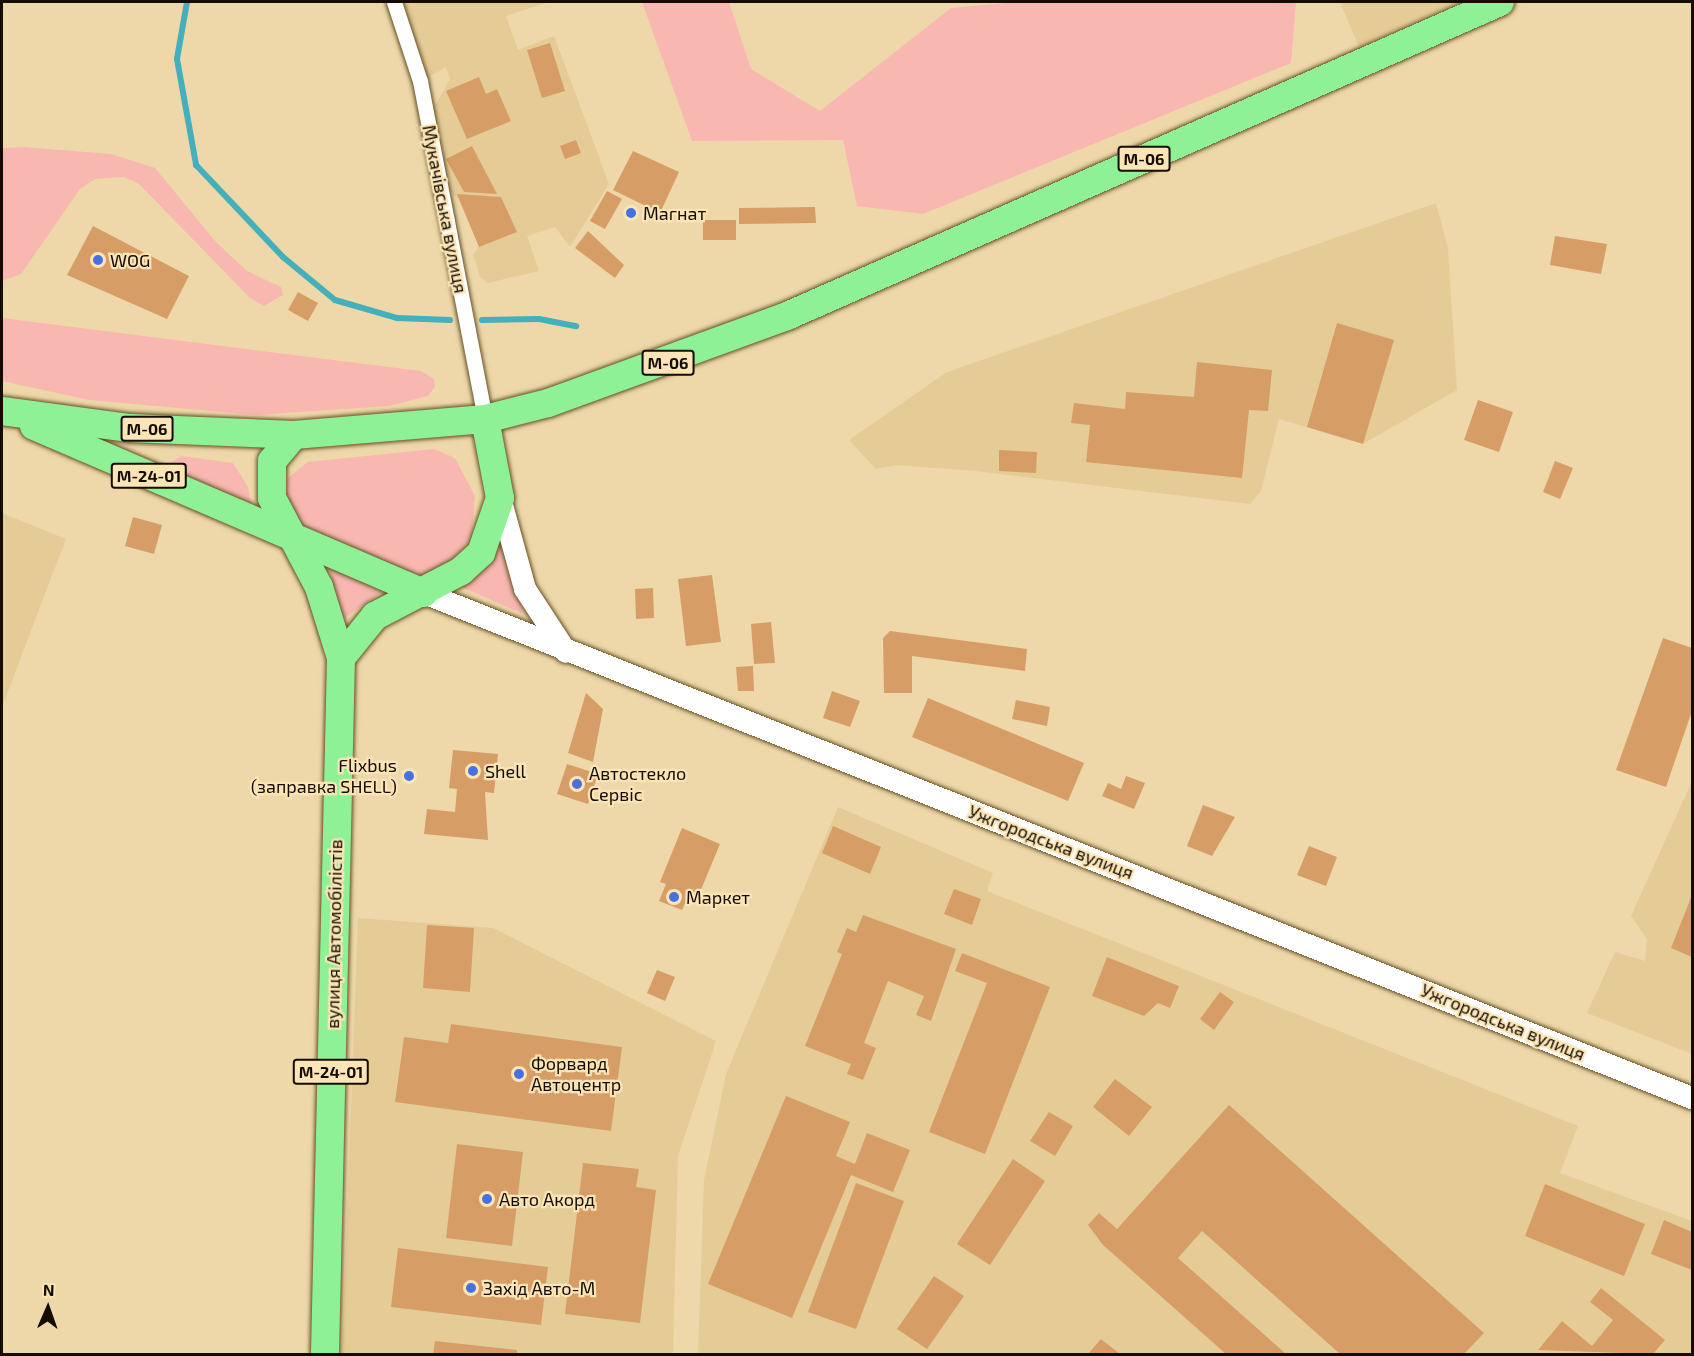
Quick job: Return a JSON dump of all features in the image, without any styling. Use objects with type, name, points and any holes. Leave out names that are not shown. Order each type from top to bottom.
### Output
[{"type":"highway","name":"М-06","points":[[2,412],[130,428],[294,435],[485,419],[659,366],[787,316],[1500,2]]},
{"type":"highway","name":"М-24-01","points":[[2,412],[296,540]]},
{"type":"highway","points":[[341,658],[375,616],[424,593],[481,553],[500,498],[485,419]]},
{"type":"highway","name":"М-24-01","points":[[294,435],[279,449],[270,475],[272,498],[296,540]]},
{"type":"highway","points":[[296,540],[424,593]]},
{"type":"highway","name":"вулиця Автомобілістів","points":[[296,540],[319,587],[341,658],[325,1354]]},
{"type":"main road","points":[[500,498],[525,589],[567,653]]},
{"type":"main road","points":[[424,593],[567,653]]},
{"type":"main road","name":"Ужгородська вулиця","points":[[567,653],[1692,1098]]},
{"type":"street","name":"Мукачівська вулиця","points":[[394,2],[420,81],[485,419]]},
{"type":"shaded area","points":[[401,2],[549,2],[506,16],[518,50],[554,36],[609,184],[570,247],[555,227],[527,236],[539,271],[488,283],[480,277],[473,255],[479,246],[459,200],[449,191],[432,111],[450,79],[446,67],[427,78]]},
{"type":"shaded area","points":[[642,2],[729,2],[751,69],[820,111],[951,8],[1017,2],[1296,2],[1291,63],[923,214],[857,206],[843,140],[692,141]]},
{"type":"shaded area","points":[[1340,2],[1460,2],[1359,47]]},
{"type":"shaded area","points":[[23,147],[111,154],[155,168],[216,242],[247,271],[281,287],[283,295],[264,306],[250,298],[139,184],[124,177],[95,179],[80,189],[21,274],[2,281],[2,148]]},
{"type":"shaded area","points":[[1436,203],[1448,248],[1457,390],[1363,444],[1279,419],[1261,491],[1250,504],[975,471],[896,465],[876,469],[849,440],[947,372]]},
{"type":"shaded area","points":[[2,318],[421,371],[434,379],[435,387],[428,396],[389,406],[256,415],[89,400],[2,381]]},
{"type":"shaded area","points":[[434,449],[455,458],[475,496],[472,534],[456,561],[423,576],[305,532],[286,496],[288,478],[308,462]]},
{"type":"shaded area","points":[[181,456],[233,463],[248,487],[252,509],[166,475],[168,464]]},
{"type":"shaded area","points":[[2,513],[66,539],[2,707]]},
{"type":"shaded area","points":[[500,538],[523,614],[453,583]]},
{"type":"shaded area","points":[[330,568],[387,588],[339,622]]},
{"type":"shaded area","points":[[1692,781],[1692,1054],[1587,1013],[1615,952],[1645,961],[1647,939],[1631,916]]},
{"type":"shaded area","points":[[838,807],[993,873],[987,891],[1578,1126],[1560,1173],[1692,1221],[1692,1354],[698,1354],[704,1180],[726,1074]]},
{"type":"shaded area","points":[[358,918],[493,928],[716,1041],[678,1156],[673,1354],[342,1354]]},
{"type":"building","points":[[550,43],[565,91],[542,98],[527,50]]},
{"type":"building","points":[[479,77],[486,94],[497,89],[511,121],[467,139],[446,91]]},
{"type":"building","points":[[576,140],[581,153],[565,159],[560,146]]},
{"type":"building","points":[[472,146],[497,194],[464,192],[446,159]]},
{"type":"building","points":[[633,151],[679,172],[660,213],[613,190]]},
{"type":"building","points":[[607,191],[622,199],[605,229],[590,221]]},
{"type":"building","points":[[457,194],[501,197],[517,232],[479,247]]},
{"type":"building","points":[[815,207],[816,223],[739,224],[739,208]]},
{"type":"building","points":[[703,220],[736,220],[736,240],[703,240]]},
{"type":"building","points":[[93,226],[189,276],[167,319],[67,275]]},
{"type":"building","points":[[588,231],[624,265],[615,278],[575,248]]},
{"type":"building","points":[[1555,236],[1607,244],[1601,274],[1550,265]]},
{"type":"building","points":[[298,292],[318,303],[308,321],[288,310]]},
{"type":"building","points":[[1337,323],[1394,340],[1363,444],[1307,427]]},
{"type":"building","points":[[1197,362],[1272,370],[1268,411],[1249,410],[1242,478],[1086,462],[1090,425],[1071,423],[1074,403],[1125,409],[1126,392],[1194,397]]},
{"type":"building","points":[[1478,400],[1513,412],[1499,452],[1464,440]]},
{"type":"building","points":[[999,450],[1037,452],[1036,473],[999,471]]},
{"type":"building","points":[[1555,461],[1573,468],[1560,499],[1543,492]]},
{"type":"building","points":[[133,517],[162,525],[154,554],[125,546]]},
{"type":"building","points":[[712,575],[721,642],[686,646],[678,579]]},
{"type":"building","points":[[653,588],[654,618],[636,619],[635,589]]},
{"type":"building","points":[[771,622],[775,663],[754,664],[751,624]]},
{"type":"building","points":[[890,631],[1027,649],[1025,671],[912,656],[912,693],[884,693],[883,638]]},
{"type":"building","points":[[1663,638],[1692,648],[1692,711],[1666,787],[1616,770]]},
{"type":"building","points":[[753,666],[754,691],[738,691],[736,667]]},
{"type":"building","points":[[832,691],[860,701],[850,727],[823,718]]},
{"type":"building","points":[[586,693],[603,709],[593,762],[568,753]]},
{"type":"building","points":[[928,698],[1084,763],[1068,801],[912,737]]},
{"type":"building","points":[[1016,700],[1050,707],[1047,726],[1012,719]]},
{"type":"building","points":[[453,750],[498,754],[494,793],[485,792],[488,840],[424,834],[427,809],[455,812],[457,789],[449,788]]},
{"type":"building","points":[[567,764],[598,774],[588,804],[557,794]]},
{"type":"building","points":[[1126,776],[1145,783],[1134,809],[1102,796],[1108,783],[1121,789]]},
{"type":"building","points":[[1203,805],[1235,817],[1212,856],[1187,846]]},
{"type":"building","points":[[833,826],[881,847],[870,874],[822,853]]},
{"type":"building","points":[[682,828],[720,844],[698,897],[689,894],[682,910],[659,901],[666,884],[660,882]]},
{"type":"building","points":[[1309,846],[1337,857],[1326,886],[1297,875]]},
{"type":"building","points":[[954,889],[981,899],[972,925],[944,914]]},
{"type":"building","points":[[1692,895],[1692,957],[1671,948]]},
{"type":"building","points":[[863,915],[956,949],[931,1021],[916,1015],[924,996],[888,981],[864,1043],[876,1048],[863,1080],[847,1074],[851,1064],[805,1046],[842,954],[837,952],[847,928],[856,932]]},
{"type":"building","points":[[427,925],[474,928],[470,992],[423,988]]},
{"type":"building","points":[[962,953],[1050,987],[985,1154],[929,1132],[987,983],[955,971]]},
{"type":"building","points":[[1107,957],[1179,986],[1170,1008],[1158,1003],[1144,1016],[1092,996]]},
{"type":"building","points":[[657,970],[675,977],[665,1001],[647,993]]},
{"type":"building","points":[[1220,992],[1234,1002],[1214,1030],[1200,1019]]},
{"type":"building","points":[[451,1024],[622,1047],[611,1131],[395,1102],[404,1037],[448,1043]]},
{"type":"building","points":[[1115,1079],[1152,1107],[1129,1136],[1093,1107]]},
{"type":"building","points":[[786,1096],[850,1122],[836,1156],[855,1164],[867,1133],[910,1150],[893,1192],[851,1175],[792,1318],[708,1284]]},
{"type":"building","points":[[1229,1105],[1484,1333],[1464,1354],[1340,1354],[1202,1231],[1178,1258],[1286,1354],[1226,1354],[1103,1245],[1088,1225],[1099,1213],[1117,1229]]},
{"type":"building","points":[[1049,1112],[1073,1126],[1055,1156],[1030,1141]]},
{"type":"building","points":[[457,1144],[523,1152],[512,1246],[446,1238]]},
{"type":"building","points":[[1013,1159],[1045,1181],[990,1265],[957,1244]]},
{"type":"building","points":[[583,1163],[639,1169],[636,1187],[656,1190],[640,1323],[565,1314]]},
{"type":"building","points":[[856,1183],[904,1201],[856,1329],[808,1312]]},
{"type":"building","points":[[1545,1184],[1645,1224],[1624,1276],[1525,1236]]},
{"type":"building","points":[[1664,1220],[1692,1232],[1692,1270],[1651,1254]]},
{"type":"building","points":[[398,1248],[548,1267],[541,1325],[391,1307]]},
{"type":"building","points":[[934,1276],[964,1296],[927,1349],[897,1329]]},
{"type":"building","points":[[1601,1288],[1665,1340],[1653,1354],[1538,1350],[1562,1321],[1592,1346],[1613,1320],[1590,1302]]},
{"type":"building","points":[[1101,1339],[1120,1354],[1088,1354]]},
{"type":"building","points":[[435,1341],[517,1350],[517,1354],[433,1354]]},
{"type":"waterway","points":[[187,2],[177,59],[196,165],[283,257],[335,300],[397,318],[450,320]]},
{"type":"waterway","points":[[482,320],[539,319],[576,326]]},
{"type":"place","name":"Магнат","points":[[631,213]]},
{"type":"place","name":"WOG","points":[[98,260]]},
{"type":"place","name":"Shell","points":[[473,771]]},
{"type":"place","name":"Flixbus (заправка SHELL)","points":[[409,776]]},
{"type":"place","name":"Автостекло Сервіс","points":[[577,784]]},
{"type":"place","name":"Маркет","points":[[674,897]]},
{"type":"place","name":"Форвард Автоцентр","points":[[519,1074]]},
{"type":"place","name":"Авто Акорд","points":[[487,1199]]},
{"type":"place","name":"Захід Авто-М","points":[[471,1288]]}]
